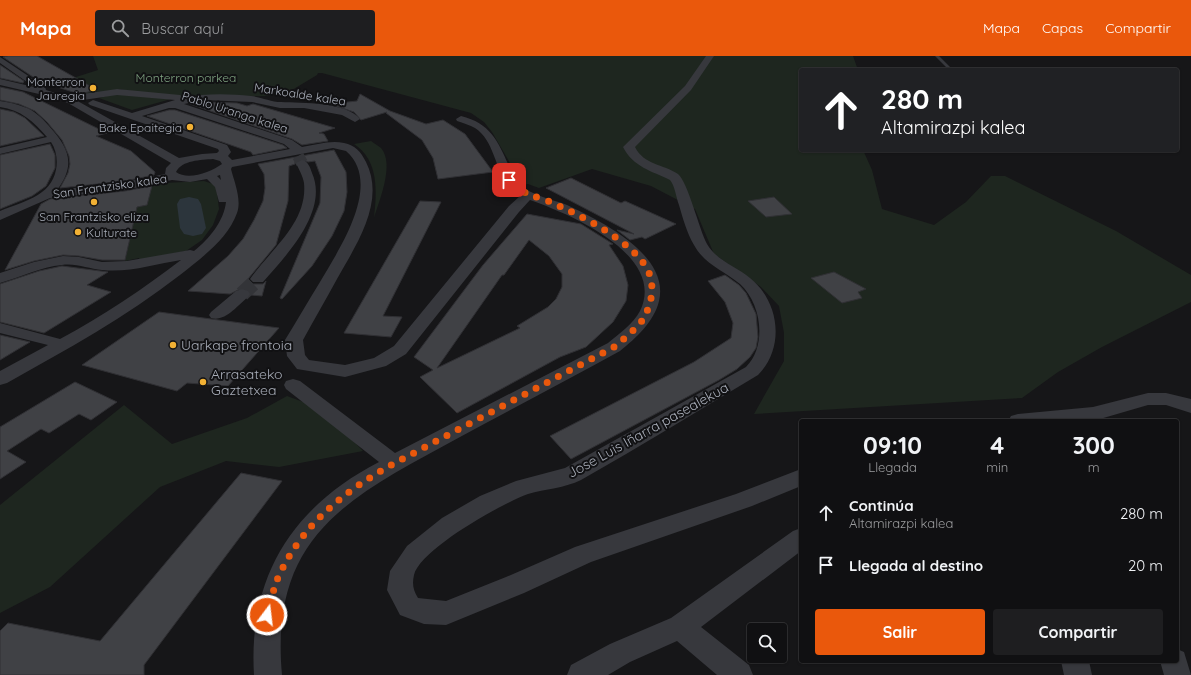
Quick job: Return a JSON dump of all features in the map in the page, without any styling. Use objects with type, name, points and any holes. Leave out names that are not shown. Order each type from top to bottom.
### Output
[{"type":"street","name":"Jose Luis Iñarra pasealekua","points":[[710,56],[688,88],[629,147],[631,154],[639,160],[674,177],[678,182],[698,240],[707,255],[747,283],[756,295],[763,308],[767,327],[766,345],[761,361],[752,371],[571,475],[524,487],[488,502],[450,525],[415,552],[402,571],[400,590],[409,607],[424,612],[446,613],[515,585],[583,554],[744,500],[799,478]]},
{"type":"street","points":[[0,59],[42,89],[52,100]]},
{"type":"street","points":[[0,82],[68,106],[175,169]]},
{"type":"street","points":[[0,86],[52,100],[95,96],[117,92],[180,98],[198,93]]},
{"type":"street","name":"Markoalde kalea","points":[[168,105],[203,97],[252,99],[284,105],[304,105],[345,112],[355,119]]},
{"type":"street","points":[[0,378],[94,327],[154,287],[201,252],[215,238],[231,213],[232,201],[224,163],[225,152],[223,147],[87,100],[70,99]]},
{"type":"street","points":[[70,99],[189,178],[209,175],[224,163],[321,146],[340,145],[354,150],[364,172],[367,191],[365,206],[353,238],[294,340],[296,356],[302,365],[345,371],[380,362],[400,350],[514,209],[528,195]]},
{"type":"street","points":[[0,104],[22,110],[41,124],[58,142],[64,166],[59,182],[47,195],[0,216]]},
{"type":"street","name":"Pablo Uranga kalea","points":[[132,116],[168,105],[176,106],[288,142],[298,150]]},
{"type":"street","points":[[0,114],[34,106]]},
{"type":"street","points":[[268,675],[265,653],[267,615],[277,581],[293,549],[314,522],[347,493],[372,475],[614,347],[633,332],[646,316],[651,298],[652,282],[646,267],[636,255],[610,233],[547,201],[528,195],[514,187],[509,180],[494,144],[479,126],[461,119]]},
{"type":"street","points":[[0,151],[54,138]]},
{"type":"street","name":"San Frantzisko kalea","points":[[47,195],[81,192],[158,180],[195,158],[224,163]]},
{"type":"street","points":[[258,279],[286,245],[301,222],[310,185],[302,163]]},
{"type":"street","points":[[0,370],[110,310],[190,254],[215,230],[223,215],[224,203],[221,186],[209,175]]},
{"type":"street","points":[[0,278],[39,265],[63,260],[79,261],[102,266],[127,265],[190,254]]},
{"type":"street","points":[[223,310],[242,294]]},
{"type":"street","points":[[0,328],[53,341]]},
{"type":"street","points":[[299,390],[387,457]]},
{"type":"street","points":[[1039,419],[1093,414],[1148,399],[1166,398],[1191,406]]},
{"type":"street","points":[[581,675],[620,653],[680,627],[799,539]]},
{"type":"street","points":[[680,627],[739,675]]},
{"type":"street","points":[[1075,663],[1078,675]]},
{"type":"street","points":[[1175,663],[1178,675]]},
{"type":"lane","points":[[937,56],[949,68]]},
{"type":"green space","name":"Monterron parkea","points":[[93,56],[853,56],[857,68],[799,68],[799,152],[864,152],[872,170],[882,209],[934,225],[966,202],[991,176],[1005,176],[1116,231],[1191,275],[1191,302],[1102,347],[1058,372],[1022,398],[754,414],[784,361],[784,333],[779,306],[761,287],[714,254],[695,209],[651,186],[592,169],[539,188],[528,184],[523,185],[517,182],[514,170],[492,132],[484,122],[471,113],[322,73],[318,73],[287,93],[269,96],[175,98],[118,89],[92,96],[54,84],[98,70]]},
{"type":"green space","points":[[114,94],[171,99],[132,110],[99,98]]},
{"type":"green space","points":[[371,141],[381,148],[387,163],[385,183],[374,218],[376,187],[372,168],[362,151],[354,144]]},
{"type":"green space","points":[[204,181],[216,185],[219,209],[213,225],[202,240],[186,251],[140,260],[139,258],[125,261],[137,207],[147,205],[152,186],[164,183]]},
{"type":"green space","points":[[287,396],[322,409],[363,451],[279,467],[226,461],[160,487],[50,587],[0,613],[0,505],[124,405],[172,444],[247,418]]},
{"type":"building","points":[[37,56],[97,90],[79,94],[39,81],[3,57]]},
{"type":"building","points":[[0,65],[24,81],[23,83],[0,78]]},
{"type":"building","points":[[0,87],[23,92],[107,133],[96,136],[131,151],[155,172],[154,175],[125,181],[60,188],[68,173],[70,164],[69,156],[62,140],[47,122],[35,111],[19,104],[0,100]]},
{"type":"building","points":[[360,94],[390,111],[426,124],[443,120],[465,134],[493,172],[438,179],[433,158],[422,140],[386,113],[387,112],[361,120],[354,112],[330,104],[357,101]]},
{"type":"building","points":[[203,102],[237,103],[247,106],[253,104],[335,128],[319,133],[324,134],[328,141],[302,145],[292,139],[190,104]]},
{"type":"building","points":[[0,109],[14,112],[25,118],[44,136],[0,146]]},
{"type":"building","points":[[169,110],[175,110],[283,145],[287,148],[253,155],[251,152],[147,116]]},
{"type":"building","points":[[50,144],[55,155],[55,168],[46,186],[32,196],[0,209],[0,155]]},
{"type":"building","points":[[334,150],[346,172],[347,192],[344,211],[332,236],[312,266],[282,299],[280,298],[320,203],[321,177],[315,161],[308,162],[301,159],[295,162],[295,164],[289,166],[288,201],[276,245],[248,279],[253,284],[263,284],[266,281],[262,296],[251,295],[249,290],[242,288],[230,294],[188,291],[228,256],[243,239],[254,220],[263,201],[265,188],[264,174],[258,164]]},
{"type":"building","points":[[571,178],[621,203],[625,201],[676,224],[645,239],[642,237],[630,240],[617,230],[634,234],[546,188]]},
{"type":"building","name":"Kulturate","points":[[152,186],[147,205],[137,207],[125,260],[102,260],[63,255],[34,261],[5,270],[41,204],[50,199],[125,191]]},
{"type":"building","points":[[774,197],[792,214],[766,217],[748,201]]},
{"type":"building","points":[[420,201],[441,202],[383,316],[402,317],[391,337],[344,333]]},
{"type":"building","points":[[527,214],[581,224],[613,244],[609,245],[623,266],[628,285],[626,301],[613,322],[586,347],[560,357],[457,413],[420,377],[433,370],[414,357],[483,265]],"holes":[[[529,240],[549,256],[562,274],[562,287],[556,299],[548,307],[517,326],[520,328],[437,368],[502,275],[504,275]]]},
{"type":"building","points":[[62,266],[108,272],[87,285],[111,292],[44,333],[0,322],[0,284],[39,271]]},
{"type":"building","points":[[834,272],[866,289],[858,292],[862,298],[842,303],[811,278]]},
{"type":"building","points":[[725,275],[739,285],[746,293],[756,314],[758,337],[756,348],[750,357],[737,369],[719,380],[571,459],[550,436],[694,362],[731,338],[733,323],[725,302],[708,281]]},
{"type":"building","name":"Uarkape frontoia","points":[[159,312],[279,328],[228,386],[187,383],[177,391],[82,365]]},
{"type":"building","points":[[0,335],[30,342],[0,360]]},
{"type":"building","points":[[75,382],[117,402],[91,420],[79,414],[49,433],[41,429],[7,451],[26,462],[0,479],[0,427]]},
{"type":"building","points":[[241,473],[282,481],[144,665],[144,675],[0,675],[0,631],[8,623],[100,641]]},
{"type":"waterway","points":[[189,204],[193,228]]},
{"type":"tunnel","points":[[298,156],[302,163]]},
{"type":"tunnel","points":[[242,294],[258,279]]},
{"type":"place","name":"Monterron Jauregia","points":[[93,88]]},
{"type":"place","name":"Bake Epaitegia","points":[[190,127]]},
{"type":"place","name":"San Frantzisko eliza","points":[[94,202]]},
{"type":"place","name":"Kulturate","points":[[78,232]]},
{"type":"place","name":"Uarkape frontoia","points":[[173,345]]},
{"type":"place","name":"Arrasateko Gaztetxea","points":[[203,382]]},
{"type":"route","points":[[267,615],[277,581],[293,549],[314,522],[347,493],[372,475],[614,347],[633,332],[646,316],[651,298],[652,282],[646,267],[636,255],[610,233],[547,201],[528,195],[514,187],[509,180]]}]
